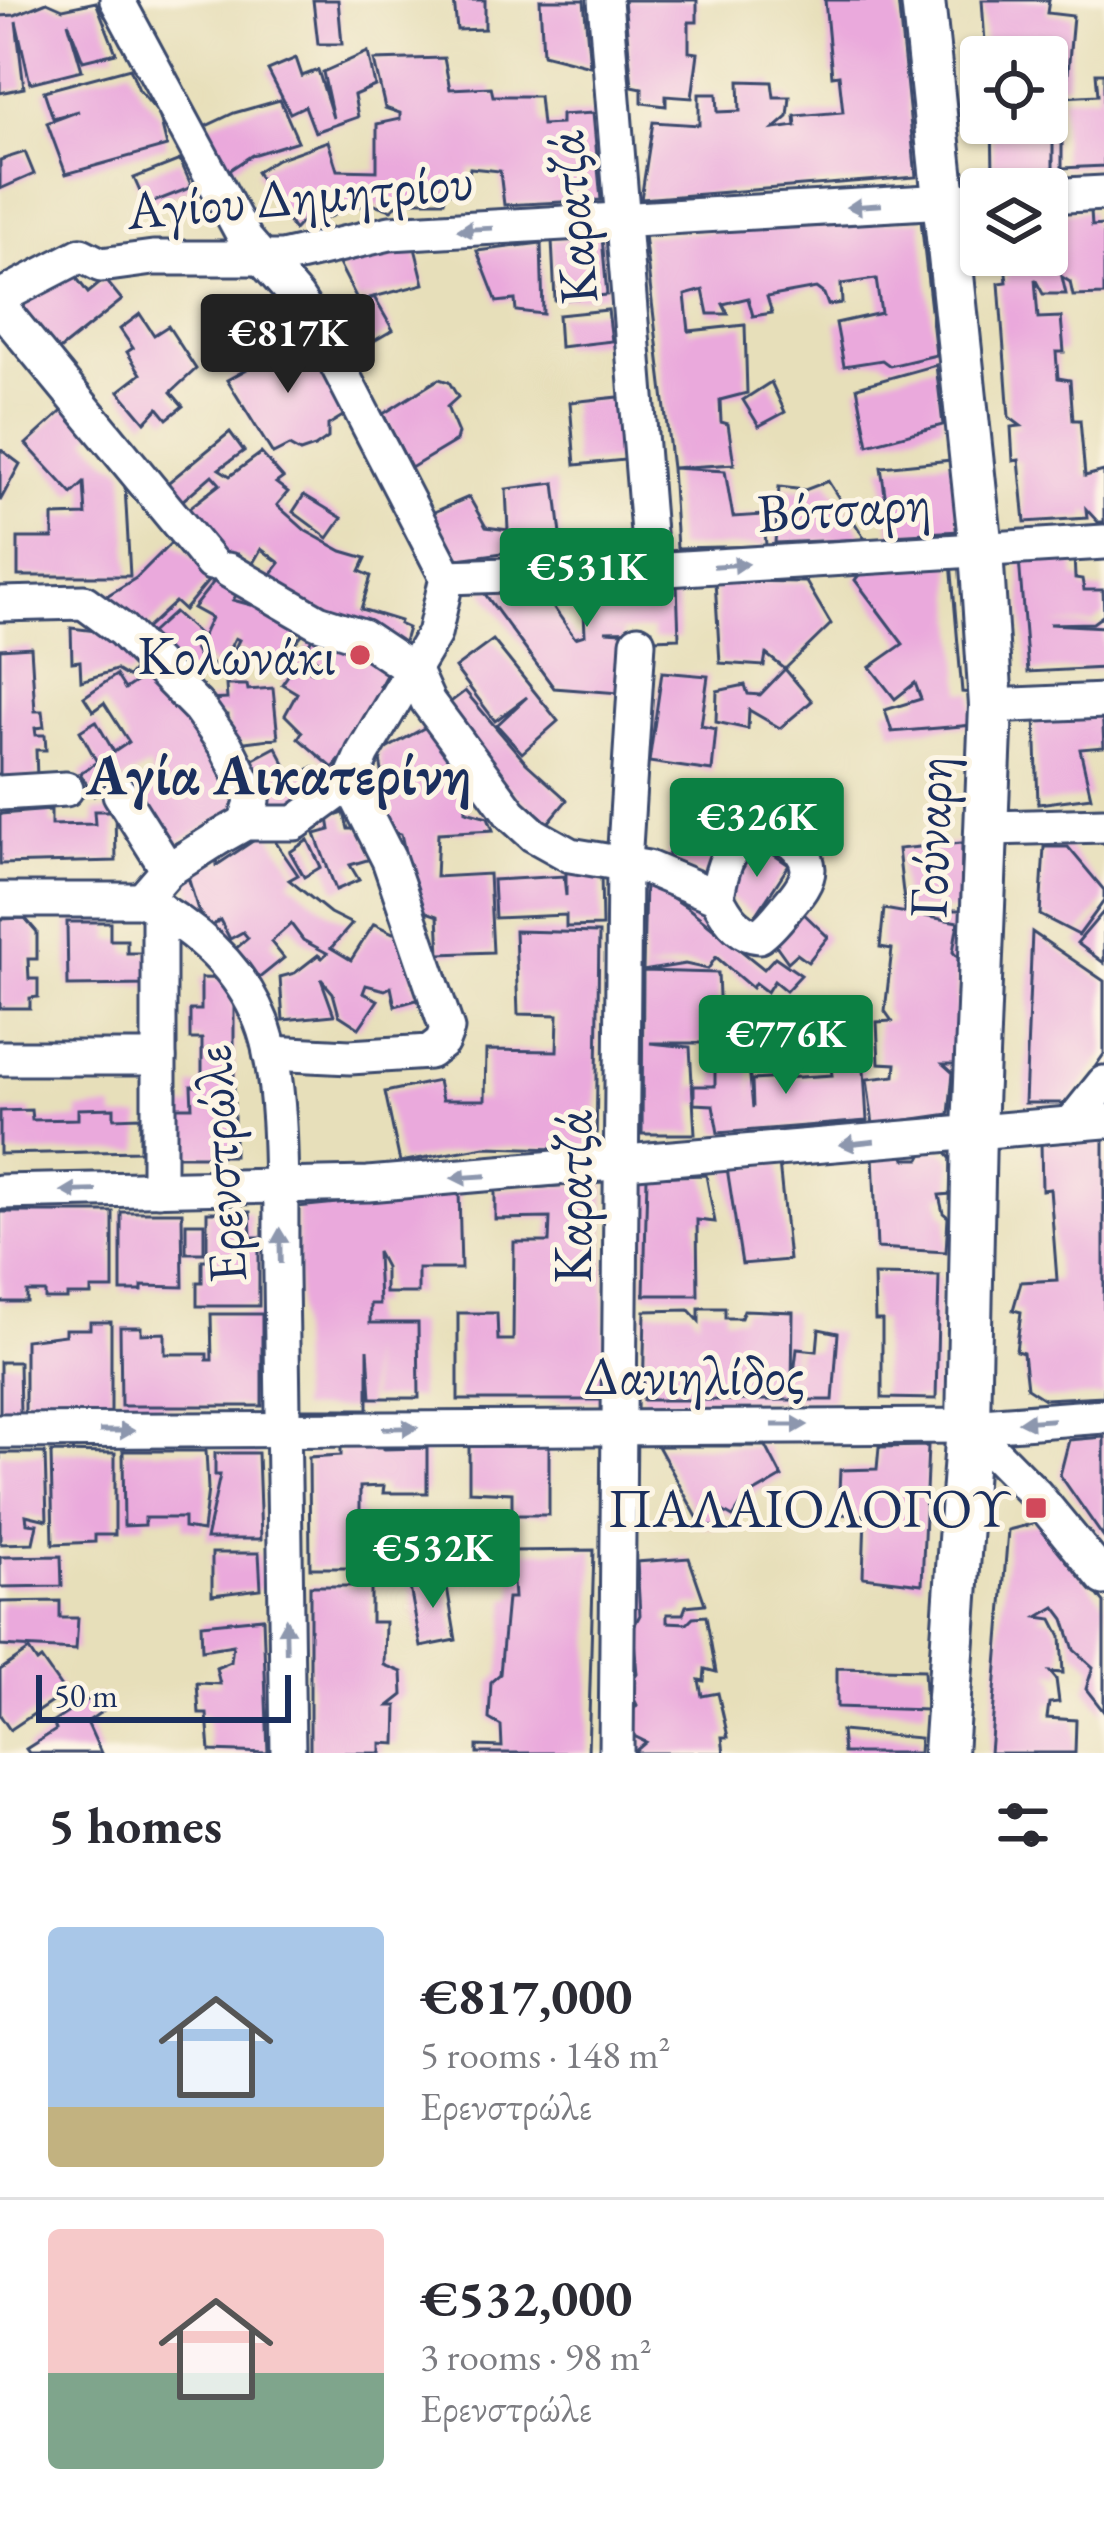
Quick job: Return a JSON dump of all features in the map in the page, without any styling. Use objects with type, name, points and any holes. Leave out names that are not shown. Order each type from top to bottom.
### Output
[{"type":"main road","name":"Γούναρη","points":[[923,0],[960,190]]},
{"type":"main road","name":"Γούναρη","points":[[945,1753],[968,1426],[991,706],[966,276]]},
{"type":"street","points":[[117,0],[236,223],[325,341],[447,577],[439,620],[350,783],[295,823],[244,823],[168,870],[151,904],[159,1058],[159,1190]]},
{"type":"street","name":"Καρατζά","points":[[604,0],[651,570]]},
{"type":"street","points":[[1068,195],[1104,193]]},
{"type":"street","name":"Αγίου Δημητρίου","points":[[0,297],[81,255],[101,265],[153,258],[290,257],[390,233],[960,200]]},
{"type":"street","points":[[0,307],[219,567],[319,622],[362,636],[414,671],[442,721],[512,814],[534,835],[570,855],[668,874],[718,897]]},
{"type":"street","name":"Βότσαρη","points":[[447,577],[651,570],[1104,542]]},
{"type":"street","points":[[0,604],[84,602],[122,629],[199,707],[226,746],[253,800],[244,823]]},
{"type":"street","name":"Καρατζά","points":[[616,1753],[624,863],[638,642]]},
{"type":"street","points":[[991,706],[1104,701]]},
{"type":"street","points":[[270,1053],[350,1057],[429,1052],[442,1042],[447,1029],[389,860],[350,783]]},
{"type":"street","points":[[0,793],[65,789]]},
{"type":"street","points":[[121,794],[168,870]]},
{"type":"street","points":[[989,828],[1104,824]]},
{"type":"street","points":[[0,900],[151,904]]},
{"type":"street","name":"Ερενστρώλε","points":[[151,904],[188,928],[238,976],[261,1019],[270,1053],[280,1187],[288,1753]]},
{"type":"street","points":[[0,1058],[159,1058]]},
{"type":"street","points":[[0,1192],[280,1187],[623,1165],[1088,1123],[1104,1083]]},
{"type":"street","name":"Δανιηλίδος","points":[[0,1431],[968,1426],[1104,1417]]},
{"type":"street","points":[[968,1426],[1035,1494],[1104,1578]]},
{"type":"building","points":[[313,0],[338,0],[342,44],[318,44]]},
{"type":"building","points":[[454,0],[485,0],[485,29],[457,30]]},
{"type":"building","points":[[540,0],[584,0],[590,66],[543,54]]},
{"type":"building","points":[[624,0],[697,0],[697,22],[689,22],[689,52],[698,53],[692,98],[666,96],[666,106],[642,103],[642,88],[632,86]]},
{"type":"building","points":[[825,0],[898,0],[916,177],[641,199],[653,122],[699,125],[699,94],[717,94],[718,112],[740,111],[739,81],[772,82],[774,97],[790,97],[788,117],[774,129],[796,126],[795,116],[843,112],[839,75],[832,76]]},
{"type":"building","points":[[982,0],[1049,0],[1047,13],[1073,16],[1068,73],[1068,36],[985,36]]},
{"type":"building","points":[[47,2],[63,9],[96,2],[116,53],[83,61],[68,22],[82,70],[30,83],[16,21],[24,88],[0,93],[0,16]]},
{"type":"building","points":[[368,52],[375,86],[354,95],[358,117],[315,132],[305,106],[290,113],[268,70],[296,58],[302,76],[318,70],[333,118],[323,72]]},
{"type":"building","points":[[444,58],[450,89],[491,87],[493,96],[539,96],[542,125],[561,124],[561,115],[593,113],[601,200],[504,205],[500,171],[470,168],[465,197],[447,191],[444,201],[402,201],[391,210],[377,205],[349,208],[314,224],[308,215],[294,230],[256,172],[277,159],[328,141],[337,170],[377,171],[377,124],[400,119],[400,113],[385,108],[374,60]]},
{"type":"building","points":[[130,68],[139,90],[159,114],[167,146],[66,174],[47,123],[79,111],[53,118],[44,91]]},
{"type":"building","points":[[1096,73],[1104,73],[1104,166],[1062,168],[1062,144],[1068,144],[1068,97],[1098,95]]},
{"type":"building","points":[[280,100],[298,141],[252,155],[225,173],[200,129]]},
{"type":"building","points":[[992,144],[1053,144],[1053,168],[993,168]]},
{"type":"building","points":[[25,152],[34,174],[0,189],[0,160]]},
{"type":"building","points":[[180,160],[192,187],[146,205],[134,178]]},
{"type":"building","points":[[1091,211],[1092,226],[1104,225],[1104,295],[1073,296],[1070,282],[1062,277],[1066,294],[1043,294],[1035,279],[1038,318],[1061,317],[1064,352],[1056,352],[1058,378],[1070,380],[1073,420],[1080,420],[1085,476],[1104,471],[1104,522],[1086,509],[1087,518],[1025,522],[1011,427],[1021,426],[1009,417],[999,283],[1007,282],[1006,276],[1068,276],[1068,213]]},
{"type":"building","points":[[921,220],[936,355],[890,366],[882,360],[844,366],[836,323],[881,313],[876,279],[841,284],[842,303],[828,305],[816,288],[767,297],[772,313],[753,316],[748,298],[723,304],[728,314],[708,314],[703,290],[685,295],[689,331],[745,325],[747,393],[720,400],[721,422],[728,424],[734,464],[672,468],[644,235]]},
{"type":"building","points":[[602,237],[607,295],[555,300],[552,240]]},
{"type":"building","points":[[541,243],[543,314],[516,311],[515,300],[497,302],[477,251]]},
{"type":"building","points":[[415,248],[424,284],[358,301],[335,256],[346,250]]},
{"type":"building","points":[[69,268],[88,293],[105,279],[122,300],[53,355],[17,307]]},
{"type":"building","points":[[374,297],[393,330],[360,349],[341,316]]},
{"type":"building","points":[[608,310],[612,341],[560,347],[558,315]]},
{"type":"building","points":[[140,314],[154,335],[168,326],[196,369],[171,392],[183,406],[167,419],[158,408],[145,422],[119,391],[141,374],[127,352],[133,348],[120,329]]},
{"type":"building","points":[[302,334],[346,414],[328,425],[328,438],[315,447],[300,452],[289,446],[273,454],[227,380],[249,368],[247,358],[281,338],[287,344]]},
{"type":"building","points":[[936,365],[943,425],[868,445],[857,387]]},
{"type":"building","points":[[439,379],[449,382],[458,397],[447,407],[458,433],[456,441],[411,468],[383,414]]},
{"type":"building","points":[[771,382],[785,412],[759,426],[743,400]]},
{"type":"building","points":[[619,397],[625,460],[575,465],[570,402]]},
{"type":"building","points":[[69,405],[94,433],[87,439],[108,461],[124,469],[130,576],[18,576],[18,538],[53,538],[53,516],[86,515],[84,483],[72,494],[26,444]]},
{"type":"building","points":[[230,432],[244,451],[219,469],[230,476],[261,453],[283,478],[276,483],[288,492],[277,505],[306,531],[366,558],[360,571],[371,576],[361,609],[400,621],[408,628],[403,645],[262,586],[280,563],[261,549],[252,565],[238,554],[223,570],[179,516],[220,484],[212,475],[174,508],[159,490]]},
{"type":"building","points":[[0,449],[20,464],[0,501]]},
{"type":"building","points":[[952,460],[960,531],[891,535],[881,467]]},
{"type":"building","points":[[672,468],[725,471],[733,517],[764,515],[766,546],[677,548]]},
{"type":"building","points":[[828,481],[865,539],[775,543],[779,487],[805,490]]},
{"type":"building","points":[[555,483],[563,552],[458,559],[432,513],[469,497],[486,527],[508,530],[506,489]]},
{"type":"building","points":[[304,495],[342,518],[328,538],[293,512]]},
{"type":"building","points":[[173,541],[214,574],[184,610],[175,602],[138,636],[100,600],[136,578]]},
{"type":"building","points":[[1074,555],[1075,578],[1082,579],[1084,590],[1103,590],[1104,615],[1093,623],[1049,624],[1104,627],[1104,668],[1028,672],[1019,559]]},
{"type":"building","points":[[951,562],[962,692],[973,693],[973,725],[892,732],[885,710],[921,699],[915,683],[895,699],[870,667],[903,644],[855,580],[865,567]]},
{"type":"building","points":[[223,570],[244,584],[233,600],[251,605],[256,594],[309,626],[290,649],[282,670],[235,648],[239,640],[235,638],[219,670],[194,649],[205,669],[182,683],[142,641],[174,612],[202,637],[211,618],[193,608]]},
{"type":"building","points":[[715,581],[806,582],[831,624],[785,669],[766,654],[764,666],[720,663]]},
{"type":"building","points":[[677,583],[679,638],[653,639],[652,630],[605,631],[623,632],[619,693],[554,688],[482,590],[538,585],[575,638],[585,635],[583,586]]},
{"type":"building","points":[[71,628],[122,634],[145,657],[128,677],[116,670],[81,681],[80,661],[72,662]]},
{"type":"building","points":[[318,629],[393,662],[380,686],[394,695],[333,768],[298,738],[302,732],[285,715],[297,693],[282,684],[298,661],[312,672],[319,662],[304,652]]},
{"type":"building","points":[[493,640],[558,721],[522,753],[497,725],[527,697],[495,721],[455,668]]},
{"type":"building","points":[[31,647],[35,711],[42,711],[44,727],[35,728],[36,735],[45,735],[46,750],[36,750],[37,778],[0,779],[0,649]]},
{"type":"building","points":[[155,669],[191,703],[242,806],[165,849],[130,792],[152,777],[149,766],[94,796],[80,773],[97,762],[80,731],[96,721],[114,752],[129,742],[104,703],[93,711],[84,697],[116,675],[125,689]]},
{"type":"building","points":[[785,669],[812,701],[780,728],[749,710],[748,729],[716,722],[717,691],[745,685],[748,694],[760,695]]},
{"type":"building","points":[[662,672],[708,676],[701,726],[716,729],[712,771],[649,762]]},
{"type":"building","points":[[226,685],[273,688],[278,738],[229,744],[228,715],[209,716],[207,700],[227,699]]},
{"type":"building","points":[[465,691],[526,763],[567,800],[548,823],[504,784],[440,710]]},
{"type":"building","points":[[1102,707],[1104,747],[1080,749],[1091,797],[1038,804],[1035,714]]},
{"type":"building","points":[[433,723],[471,781],[465,783],[466,811],[488,817],[493,830],[438,833],[436,877],[489,874],[493,952],[440,954],[438,916],[418,909],[401,834],[379,830],[384,784],[379,753]]},
{"type":"building","points":[[276,747],[293,779],[313,767],[333,785],[271,820],[244,764]]},
{"type":"building","points":[[51,810],[51,825],[95,824],[94,811],[115,811],[116,861],[0,864],[0,814]]},
{"type":"building","points":[[344,813],[348,829],[363,829],[374,858],[350,865],[359,880],[336,890],[315,834],[330,830],[328,818]]},
{"type":"building","points":[[680,825],[722,841],[705,876],[666,860]]},
{"type":"building","points":[[268,831],[298,875],[289,880],[352,924],[331,948],[351,960],[374,924],[393,933],[401,928],[420,972],[411,977],[420,999],[395,1006],[391,987],[366,985],[363,993],[378,1000],[359,1028],[339,1015],[333,993],[321,979],[334,1015],[283,1020],[280,977],[327,953],[303,940],[291,924],[271,942],[284,958],[258,979],[233,951],[248,938],[243,932],[230,939],[220,920],[210,927],[198,910],[188,877],[216,857],[217,865]]},
{"type":"building","points":[[308,840],[321,867],[304,877],[290,852]]},
{"type":"building","points":[[962,843],[961,910],[905,910],[898,849]]},
{"type":"building","points":[[758,844],[789,865],[755,917],[726,895]]},
{"type":"building","points":[[1044,847],[1068,847],[1104,890],[1104,901],[1079,935],[1040,915]]},
{"type":"building","points":[[566,872],[601,872],[602,926],[566,927],[566,915],[495,918],[493,880],[564,876],[566,896]]},
{"type":"building","points":[[645,880],[764,969],[775,957],[801,975],[786,991],[774,981],[767,992],[755,983],[752,988],[716,957],[708,969],[685,964],[643,971]]},
{"type":"building","points":[[884,909],[958,922],[953,952],[958,958],[956,1064],[943,1064],[953,1073],[949,1114],[873,1125],[867,1079],[895,1076],[896,1064],[879,1063],[877,1022],[892,1021],[885,1011],[892,949],[880,947]]},
{"type":"building","points":[[801,911],[828,937],[808,962],[797,954],[788,962],[773,941]]},
{"type":"building","points":[[1104,911],[1104,963],[1077,943]]},
{"type":"building","points":[[25,918],[37,932],[37,959],[28,959],[29,979],[38,979],[38,997],[30,998],[30,1008],[0,1008],[0,919]]},
{"type":"building","points":[[67,922],[110,922],[110,940],[127,940],[127,953],[151,953],[152,985],[68,986]]},
{"type":"building","points":[[515,931],[599,933],[596,1150],[485,1147],[400,1162],[385,1092],[438,1081],[442,1100],[485,1100],[486,1050],[557,1051],[558,1015],[518,1014]]},
{"type":"building","points":[[1032,932],[1104,981],[1104,1054],[1070,1103],[1025,1103]]},
{"type":"building","points":[[643,971],[718,973],[721,1043],[650,1043],[690,1047],[695,1134],[642,1134]]},
{"type":"building","points":[[201,978],[234,979],[234,1156],[172,1156],[172,1107],[192,1107],[191,1086],[202,1086],[202,1039],[190,1039],[190,1010],[201,1010]]},
{"type":"building","points":[[863,1053],[867,1121],[718,1133],[713,1105],[694,1104],[694,1086],[715,1086],[715,1062],[748,1057],[753,1108],[752,1080],[832,1075],[829,1054]]},
{"type":"building","points":[[114,1108],[114,1118],[140,1117],[140,1151],[0,1154],[0,1111],[31,1110],[32,1120],[78,1119],[78,1109]]},
{"type":"building","points":[[1104,1137],[1104,1396],[1044,1399],[1027,1388],[1023,1353],[1016,1351],[1021,1312],[1013,1310],[1021,1282],[1057,1280],[1050,1189],[1042,1190],[1041,1142]]},
{"type":"building","points":[[925,1150],[944,1151],[951,1159],[951,1194],[939,1195],[948,1217],[946,1252],[877,1248],[873,1155],[902,1152],[905,1159],[920,1159]]},
{"type":"building","points":[[779,1163],[789,1260],[742,1264],[727,1168]]},
{"type":"building","points":[[706,1175],[715,1222],[697,1220],[698,1295],[644,1295],[647,1177]]},
{"type":"building","points":[[604,1183],[604,1400],[458,1400],[458,1313],[497,1313],[498,1340],[513,1340],[514,1242],[549,1242],[550,1218],[495,1219],[495,1190]]},
{"type":"building","points":[[459,1191],[461,1269],[418,1269],[418,1293],[385,1293],[385,1267],[377,1252],[379,1304],[370,1304],[370,1323],[418,1323],[419,1398],[371,1398],[368,1349],[368,1409],[299,1409],[297,1207]]},
{"type":"building","points":[[0,1212],[113,1212],[113,1289],[91,1289],[91,1295],[67,1295],[67,1299],[45,1299],[45,1292],[27,1292],[27,1302],[0,1302]]},
{"type":"building","points":[[121,1212],[182,1212],[183,1287],[142,1286],[142,1291],[121,1291]]},
{"type":"building","points":[[207,1212],[250,1212],[251,1237],[259,1237],[259,1306],[197,1306],[197,1282],[202,1282],[202,1260],[207,1260]]},
{"type":"building","points":[[186,1223],[204,1223],[204,1253],[186,1253]]},
{"type":"building","points":[[874,1275],[939,1276],[936,1399],[882,1398],[882,1320],[875,1320]]},
{"type":"building","points":[[699,1308],[725,1308],[725,1318],[741,1318],[744,1310],[793,1312],[792,1390],[797,1349],[817,1351],[819,1329],[838,1333],[833,1400],[643,1400],[645,1311],[689,1310],[699,1321]]},
{"type":"building","points":[[211,1314],[262,1314],[262,1406],[121,1406],[120,1327],[141,1327],[141,1334],[165,1333],[165,1354],[207,1354],[207,1360],[212,1360]]},
{"type":"building","points":[[90,1322],[111,1322],[111,1415],[25,1415],[25,1340],[65,1335],[65,1329],[90,1329]]},
{"type":"building","points":[[0,1362],[19,1362],[20,1415],[0,1415]]},
{"type":"building","points":[[1104,1437],[1104,1538],[1060,1475],[1069,1440]]},
{"type":"building","points":[[383,1443],[384,1449],[427,1448],[427,1493],[383,1493],[384,1486],[360,1487],[360,1514],[373,1527],[377,1551],[363,1557],[365,1568],[310,1568],[309,1457],[341,1455],[341,1447]]},
{"type":"building","points":[[469,1443],[549,1443],[549,1515],[512,1515],[512,1493],[469,1491]]},
{"type":"building","points":[[658,1446],[766,1446],[782,1477],[746,1498],[733,1517],[719,1509],[722,1520],[717,1527],[702,1526]]},
{"type":"building","points":[[928,1446],[922,1584],[863,1577],[865,1515],[838,1514],[840,1470],[877,1469],[879,1447]]},
{"type":"building","points":[[123,1451],[206,1451],[203,1531],[184,1528],[184,1518],[145,1518],[145,1525],[124,1526]]},
{"type":"building","points":[[51,1452],[115,1453],[115,1535],[95,1535],[95,1542],[53,1544]]},
{"type":"building","points":[[0,1453],[45,1453],[47,1520],[26,1515],[27,1523],[37,1524],[33,1543],[0,1544]]},
{"type":"building","points":[[215,1453],[258,1453],[261,1539],[206,1539],[220,1475],[215,1475]]},
{"type":"building","points":[[1040,1522],[1104,1603],[1104,1712],[1086,1689],[1093,1667],[1074,1650],[1055,1607],[1038,1617],[1052,1619],[1061,1637],[1063,1673],[1050,1672],[1056,1679],[1059,1702],[1049,1703],[1047,1718],[1076,1720],[1075,1753],[990,1753],[1008,1530]]},
{"type":"building","points":[[594,1550],[588,1753],[477,1753],[477,1746],[502,1747],[501,1726],[489,1719],[491,1682],[500,1674],[507,1598],[514,1598],[511,1551]]},
{"type":"building","points":[[212,1553],[259,1553],[261,1589],[212,1595]]},
{"type":"building","points":[[61,1556],[62,1586],[0,1587],[0,1557]]},
{"type":"building","points":[[689,1558],[705,1604],[686,1606],[683,1614],[667,1614],[667,1622],[687,1623],[706,1616],[716,1672],[705,1669],[704,1681],[699,1680],[702,1696],[718,1693],[728,1737],[722,1737],[724,1753],[633,1753],[646,1742],[632,1735],[629,1716],[637,1705],[628,1686],[637,1674],[633,1628],[640,1615],[637,1562]]},
{"type":"building","points":[[445,1575],[456,1640],[421,1647],[409,1582]]},
{"type":"building","points":[[310,1586],[371,1586],[371,1622],[385,1622],[384,1665],[402,1672],[403,1695],[389,1706],[397,1706],[396,1744],[381,1743],[381,1753],[310,1753]]},
{"type":"building","points":[[60,1601],[60,1618],[78,1618],[76,1650],[0,1646],[0,1602]]},
{"type":"building","points":[[263,1618],[268,1753],[210,1751],[207,1714],[199,1714],[197,1683],[220,1684],[216,1668],[231,1662],[233,1645],[202,1650],[201,1624]]},
{"type":"building","points":[[29,1650],[65,1693],[10,1730],[0,1715],[0,1670]]},
{"type":"building","points":[[837,1668],[924,1670],[926,1710],[837,1707]]},
{"type":"building","points":[[97,1694],[107,1708],[87,1722],[101,1753],[29,1753],[26,1749],[56,1730],[53,1722]]},
{"type":"building","points":[[841,1731],[920,1738],[919,1753],[843,1753]]},
{"type":"place","name":"Κολωνάκι","points":[[360,655]]},
{"type":"place","name":"ΠΑΛΑΙΟΛΟΓΟΥ","points":[[1036,1508]]},
{"type":"district","name":"Αγία Αικατερίνη","points":[[279,774]]}]
